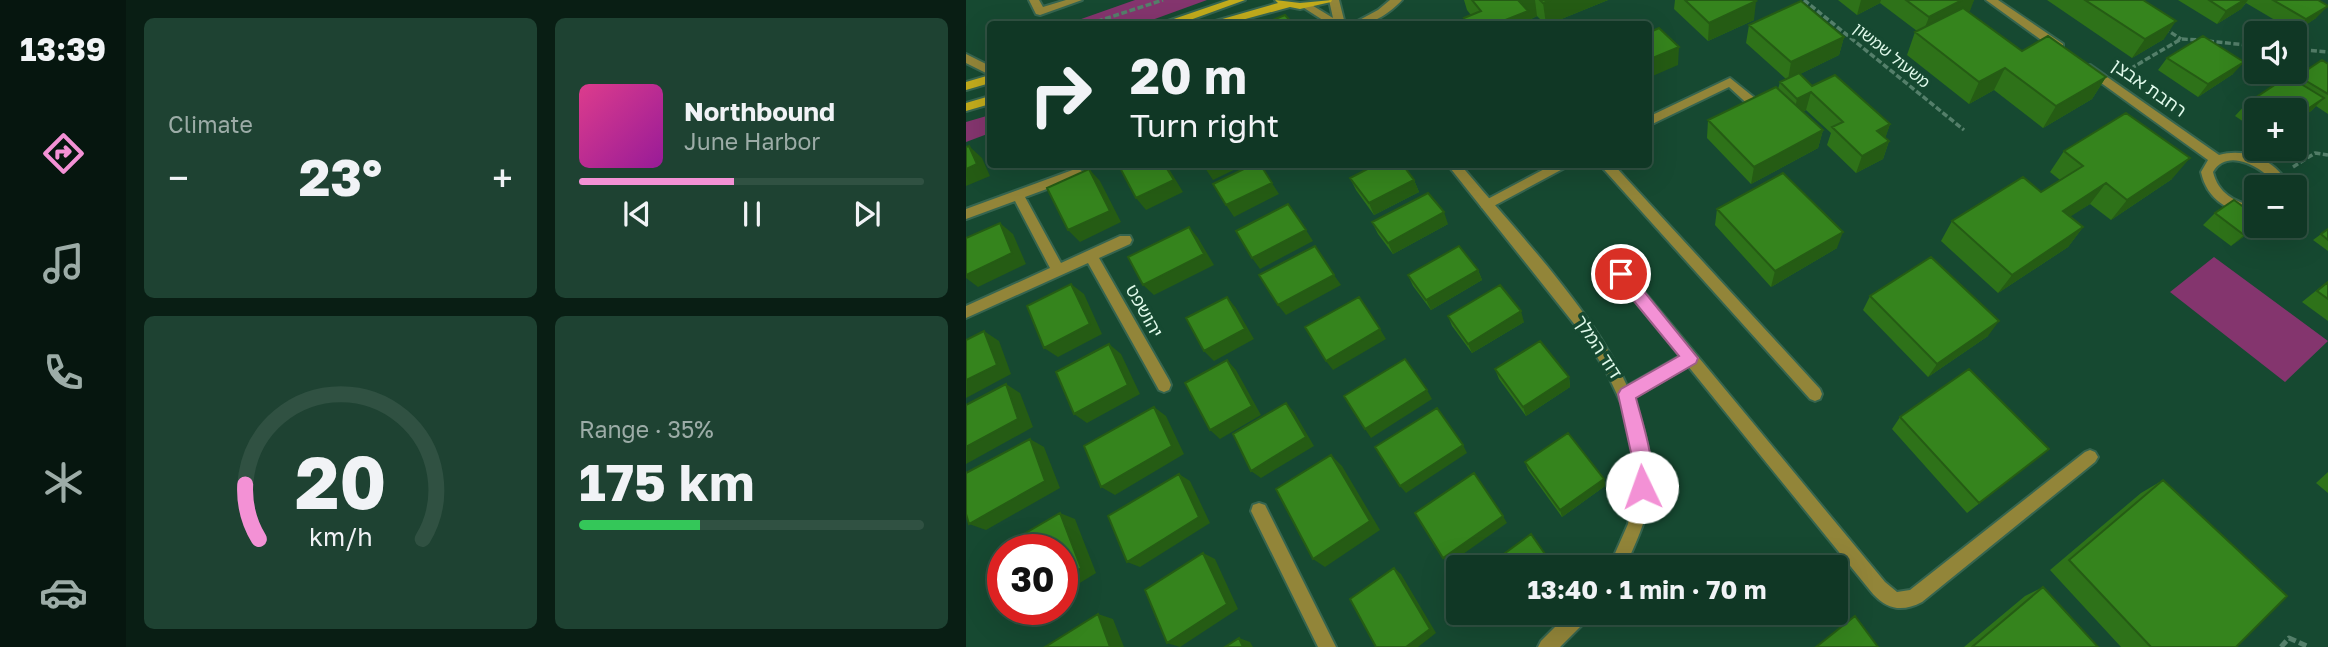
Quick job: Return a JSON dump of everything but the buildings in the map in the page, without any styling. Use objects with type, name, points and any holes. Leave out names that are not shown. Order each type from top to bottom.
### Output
[{"type":"street","points":[[1034,0],[1040,12],[1077,0]]},
{"type":"street","points":[[1178,21],[1240,0]]},
{"type":"street","points":[[1306,6],[1327,0]]},
{"type":"street","points":[[1334,0],[1338,21]]},
{"type":"street","points":[[1363,21],[1382,12],[1397,0]]},
{"type":"street","points":[[1990,0],[2066,52]]},
{"type":"street","points":[[1225,21],[1283,2],[1306,6],[1333,21]]},
{"type":"street","points":[[966,58],[987,69]]},
{"type":"street","name":"רחבת אבצן","points":[[2076,59],[2217,160]]},
{"type":"street","points":[[966,86],[987,80]]},
{"type":"street","points":[[1652,120],[1730,82],[1757,106]]},
{"type":"street","points":[[966,107],[987,101]]},
{"type":"street","points":[[2244,208],[2235,206],[2214,190],[2207,172],[2210,165],[2232,156],[2245,158],[2263,165],[2274,175]]},
{"type":"street","name":"דוד המלך","points":[[1456,168],[1583,320],[1627,394],[1637,435],[1642,487],[1638,515],[1624,555]]},
{"type":"street","points":[[1486,205],[1558,168]]},
{"type":"street","points":[[1609,168],[1815,394]]},
{"type":"street","points":[[966,214],[1078,173]]},
{"type":"street","points":[[1018,195],[1058,271]]},
{"type":"street","points":[[966,313],[1125,240]]},
{"type":"street","name":"יהושפט","points":[[1091,255],[1164,385]]},
{"type":"street","points":[[1621,274],[1878,588],[1894,601],[1904,602],[1916,596],[2090,457]]},
{"type":"street","points":[[1627,394],[1690,358]]},
{"type":"street","points":[[1259,511],[1327,647]]},
{"type":"street","points":[[1547,647],[1570,625]]},
{"type":"path","points":[[1098,21],[1163,0]]},
{"type":"path","name":"משעול שמשון","points":[[1804,0],[1964,130]]},
{"type":"path","points":[[2161,26],[2181,38],[2244,45]]},
{"type":"path","points":[[2108,81],[2181,38]]},
{"type":"path","points":[[2307,50],[2328,52]]},
{"type":"path","points":[[2289,175],[2315,153],[2328,155]]},
{"type":"path","points":[[2281,647],[2289,638],[2309,647]]},
{"type":"shaded area","points":[[1135,0],[1207,0],[1149,21],[1076,21]]},
{"type":"shaded area","points":[[987,116],[987,134],[966,142],[966,122]]},
{"type":"shaded area","points":[[2214,257],[2328,341],[2285,382],[2170,292]]},
{"type":"route","points":[[1621,274],[1690,358],[1627,394],[1641,457],[1642,487]]}]
